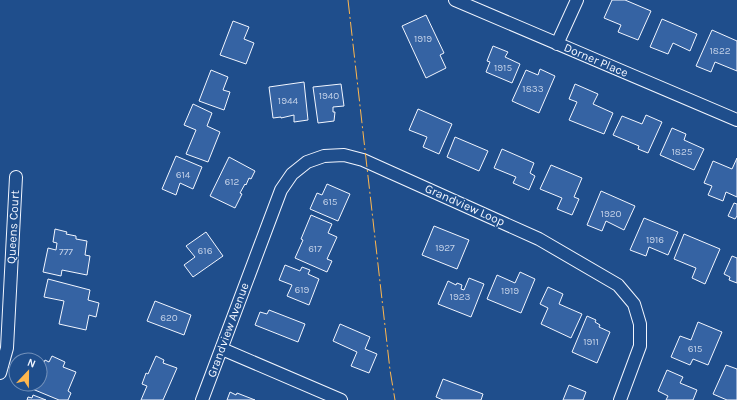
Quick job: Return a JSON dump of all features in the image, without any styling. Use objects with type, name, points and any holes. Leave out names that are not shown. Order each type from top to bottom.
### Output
[{"type":"street","name":"Dorner Place","points":[[455,0],[737,120]]},
{"type":"street","points":[[558,44],[577,0]]},
{"type":"street","name":"Grandview Loop","points":[[254,261],[281,190],[292,174],[307,162],[324,156],[344,155],[363,160],[539,239],[618,285],[634,304],[640,324],[640,346],[620,400]]},
{"type":"street","name":"Queens Court","points":[[0,372],[7,348],[16,177]]},
{"type":"street","name":"Grandview Avenue","points":[[202,400],[254,261]]},
{"type":"street","points":[[222,349],[341,400]]},
{"type":"building","points":[[612,0],[625,0],[651,11],[638,40],[618,32],[621,25],[604,18]]},
{"type":"building","points":[[426,15],[444,53],[440,55],[446,68],[426,78],[402,26]]},
{"type":"building","points":[[662,19],[697,34],[690,51],[673,43],[668,54],[650,47]]},
{"type":"building","points":[[233,21],[249,27],[244,39],[254,43],[246,64],[220,55]]},
{"type":"building","points":[[712,30],[737,41],[737,71],[715,62],[711,72],[696,66]]},
{"type":"building","points":[[493,46],[508,52],[505,57],[520,64],[512,83],[486,72],[490,62],[487,61]]},
{"type":"building","points":[[540,69],[555,76],[539,113],[512,101],[526,70],[538,75]]},
{"type":"building","points":[[211,70],[228,77],[223,90],[230,92],[224,110],[199,101]]},
{"type":"building","points":[[304,82],[308,120],[294,122],[294,115],[273,118],[269,87]]},
{"type":"building","points":[[341,84],[344,106],[333,107],[333,112],[335,112],[334,121],[318,123],[313,87]]},
{"type":"building","points":[[575,84],[598,94],[593,104],[613,113],[604,134],[569,120],[577,102],[569,99]]},
{"type":"building","points":[[193,104],[212,113],[207,126],[220,132],[208,162],[186,154],[196,130],[184,125]]},
{"type":"building","points":[[418,109],[452,124],[439,154],[423,147],[427,137],[409,130]]},
{"type":"building","points":[[646,115],[662,122],[648,153],[638,149],[639,146],[613,135],[622,116],[642,124]]},
{"type":"building","points":[[672,128],[686,134],[684,140],[704,149],[694,170],[660,155]]},
{"type":"building","points":[[455,137],[488,151],[479,171],[447,157]]},
{"type":"building","points":[[502,149],[534,163],[530,173],[535,176],[529,190],[513,183],[516,177],[494,168]]},
{"type":"building","points":[[176,156],[202,167],[193,189],[180,183],[176,195],[162,189]]},
{"type":"building","points":[[229,157],[255,171],[251,179],[249,178],[240,193],[242,194],[235,208],[210,196]]},
{"type":"building","points":[[737,158],[737,197],[726,192],[723,201],[708,195],[712,186],[704,183],[713,161],[732,169]]},
{"type":"building","points":[[551,165],[582,178],[574,197],[579,199],[572,215],[557,209],[562,198],[540,189]]},
{"type":"building","points":[[327,184],[350,194],[338,221],[310,209],[317,193],[322,195]]},
{"type":"building","points":[[601,191],[635,206],[624,230],[606,221],[602,231],[587,225]]},
{"type":"building","points":[[734,203],[737,204],[737,216],[735,219],[728,216]]},
{"type":"building","points":[[311,215],[332,224],[328,233],[337,237],[327,259],[332,261],[327,272],[295,258],[303,240],[301,239]]},
{"type":"building","points":[[644,218],[678,232],[668,255],[649,247],[646,256],[630,250]]},
{"type":"building","points":[[434,226],[469,240],[457,269],[422,255]]},
{"type":"building","points":[[55,229],[67,232],[66,234],[76,236],[76,239],[87,241],[85,255],[90,256],[87,275],[62,270],[61,276],[43,272],[48,248],[56,250],[57,243],[53,242]]},
{"type":"building","points":[[206,232],[223,256],[193,277],[184,265],[195,257],[186,246]]},
{"type":"building","points":[[684,234],[720,249],[705,284],[692,278],[696,268],[674,259]]},
{"type":"building","points":[[732,256],[737,258],[737,283],[729,280],[730,277],[724,274]]},
{"type":"building","points":[[285,265],[300,271],[302,267],[310,270],[308,274],[319,279],[309,305],[287,296],[292,285],[279,280]]},
{"type":"building","points":[[520,272],[535,279],[521,313],[487,299],[497,275],[515,283]]},
{"type":"building","points":[[469,278],[484,284],[471,317],[438,304],[448,281],[456,285],[457,283],[462,285],[461,289],[464,290]]},
{"type":"building","points":[[48,279],[90,290],[88,300],[99,303],[96,317],[89,315],[86,330],[59,324],[64,301],[44,297]]},
{"type":"building","points":[[548,287],[563,294],[559,304],[582,314],[571,338],[541,324],[548,308],[540,304]]},
{"type":"building","points":[[155,301],[191,315],[184,335],[147,321]]},
{"type":"building","points":[[269,310],[305,324],[298,342],[255,325],[260,312],[267,314]]},
{"type":"building","points":[[587,316],[596,320],[595,322],[600,325],[599,327],[610,332],[597,363],[572,352]]},
{"type":"building","points":[[698,322],[722,332],[708,365],[693,359],[690,365],[671,357],[680,336],[691,340]]},
{"type":"building","points":[[340,324],[370,337],[365,349],[377,354],[369,373],[351,366],[357,352],[333,341]]},
{"type":"building","points":[[52,356],[65,362],[63,367],[76,372],[68,391],[71,393],[68,400],[59,400],[40,392],[48,392],[49,362]]},
{"type":"building","points":[[156,356],[164,360],[163,363],[177,368],[163,400],[141,400],[147,386],[142,384],[146,373],[148,374]]},
{"type":"building","points":[[726,365],[737,369],[737,400],[727,400],[713,394]]},
{"type":"building","points":[[667,370],[683,377],[680,383],[697,390],[693,400],[666,400],[668,396],[658,391]]},
{"type":"building","points":[[443,379],[483,394],[481,400],[443,400],[436,397]]},
{"type":"building","points":[[569,385],[586,392],[583,400],[563,400]]},
{"type":"building","points":[[230,392],[236,395],[237,393],[255,400],[227,400]]},
{"type":"building","points":[[33,395],[46,400],[27,400],[28,397],[32,398]]},
{"type":"power","points":[[348,0],[390,370],[395,400]]}]
